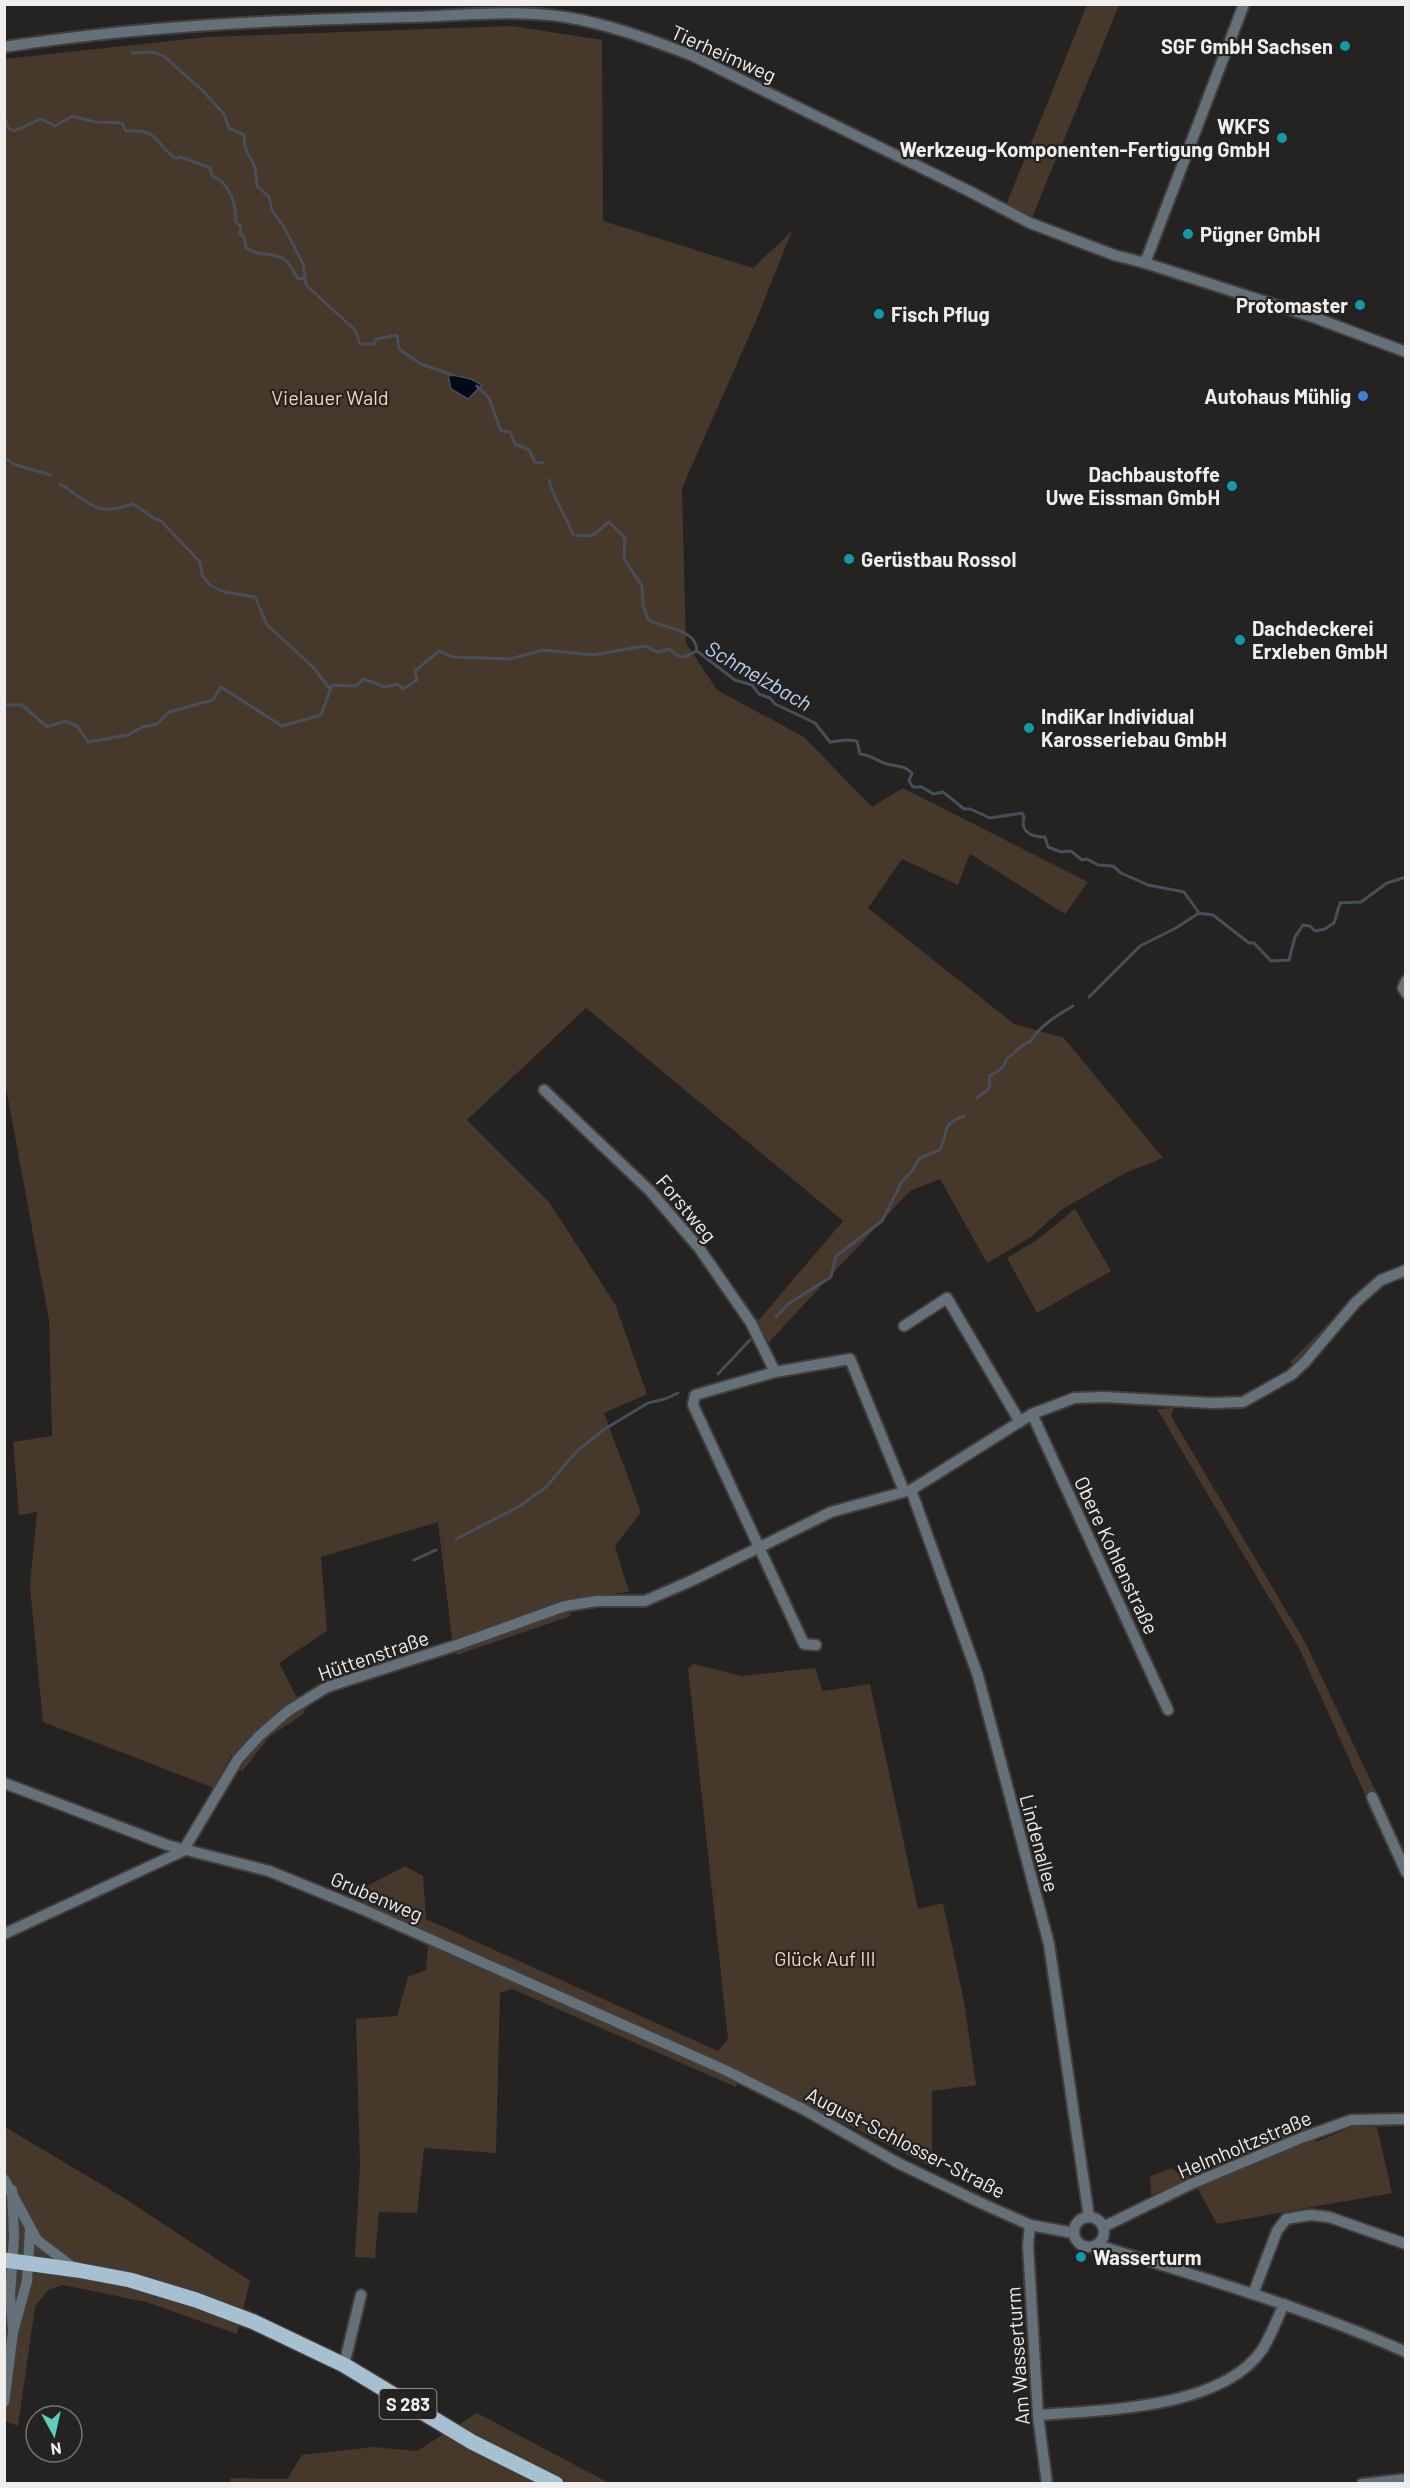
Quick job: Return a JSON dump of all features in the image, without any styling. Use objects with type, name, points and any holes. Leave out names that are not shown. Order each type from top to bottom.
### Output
[{"type":"main road","name":"S 283","points":[[9,2261],[130,2280],[196,2300],[254,2322],[344,2365],[472,2442],[556,2484]]},
{"type":"street","points":[[1145,263],[1244,4]]},
{"type":"street","name":"Tierheimweg","points":[[4,47],[86,34],[294,19],[524,14],[565,17],[644,37],[691,55],[967,189],[1030,223],[1114,255],[1313,317],[1406,352]]},
{"type":"street","name":"Forstweg","points":[[544,1090],[650,1191],[699,1248],[751,1323],[775,1372]]},
{"type":"street","points":[[759,1548],[831,1512],[908,1490],[1032,1414],[1074,1398],[1243,1402],[1291,1375],[1356,1302],[1381,1280],[1406,1270]]},
{"type":"street","points":[[904,1326],[947,1298],[1020,1422]]},
{"type":"street","points":[[816,1645],[804,1644],[693,1405],[695,1395],[775,1372],[850,1359],[908,1490]]},
{"type":"street","name":"Obere Kohlenstraße","points":[[1032,1414],[1168,1710]]},
{"type":"street","name":"Lindenallee","points":[[908,1490],[978,1676],[1049,1944],[1089,2217]]},
{"type":"street","name":"Hüttenstraße","points":[[183,1851],[245,1751],[288,1711],[327,1687],[457,1645],[565,1606],[597,1601],[645,1600],[693,1581],[759,1548]]},
{"type":"street","name":"Grubenweg","points":[[4,1783],[183,1851],[269,1871],[362,1909],[725,2070]]},
{"type":"street","points":[[1372,1797],[1406,1872]]},
{"type":"street","points":[[4,1934],[183,1851]]},
{"type":"street","name":"August-Schlosser-Straße","points":[[725,2070],[803,2109],[897,2163],[1030,2225],[1074,2233]]},
{"type":"street","name":"Helmholtzstraße","points":[[1103,2227],[1189,2185],[1301,2138],[1351,2120],[1406,2119]]},
{"type":"street","points":[[4,2179],[12,2190],[30,2230],[45,2248],[77,2270]]},
{"type":"street","points":[[12,2190],[7,2291],[14,2332]]},
{"type":"street","points":[[1253,2294],[1277,2231],[1286,2219],[1310,2215],[1329,2217],[1406,2244]]},
{"type":"street","points":[[1097,2245],[1103,2237],[1103,2227],[1097,2220],[1089,2217],[1076,2224],[1075,2238],[1082,2246],[1097,2245],[1284,2304],[1366,2334],[1406,2352]]},
{"type":"street","name":"Am Wasserturm","points":[[1030,2225],[1028,2244],[1038,2415],[1047,2484]]},
{"type":"street","points":[[4,2402],[14,2332],[24,2297],[30,2263],[30,2230]]},
{"type":"street","points":[[344,2365],[361,2295]]},
{"type":"street","points":[[1038,2415],[1117,2409],[1188,2397],[1237,2375],[1262,2350],[1284,2304]]},
{"type":"street","points":[[1362,2484],[1406,2479]]},
{"type":"green space","points":[[1087,5],[1119,5],[1030,223],[1004,210]]},
{"type":"green space","name":"Vielauer Wald","points":[[512,26],[602,40],[603,221],[753,268],[792,231],[758,316],[682,488],[686,643],[717,690],[804,737],[872,807],[903,788],[1088,882],[1065,914],[970,854],[958,885],[902,859],[868,908],[1014,1024],[1064,1038],[1163,1158],[1125,1173],[1061,1210],[1031,1237],[987,1263],[940,1179],[910,1191],[768,1343],[757,1322],[843,1221],[586,1008],[467,1120],[549,1202],[615,1304],[647,1394],[604,1413],[641,1512],[615,1546],[629,1592],[565,1599],[571,1616],[457,1655],[452,1639],[438,1522],[321,1557],[327,1631],[279,1663],[305,1713],[269,1737],[242,1772],[231,1755],[214,1788],[43,1722],[30,1586],[37,1512],[19,1515],[13,1442],[52,1436],[49,1320],[4,1077],[4,59],[207,37]]},
{"type":"green space","points":[[1075,1209],[1111,1271],[1037,1313],[1007,1258],[1037,1240]]},
{"type":"green space","points":[[1405,1266],[1405,1279],[1389,1283],[1365,1300],[1300,1374],[1290,1362],[1377,1274]]},
{"type":"green space","points":[[1174,1408],[1171,1416],[1306,1644],[1377,1794],[1367,1799],[1299,1648],[1157,1409]]},
{"type":"green space","name":"Glück Auf III","points":[[694,1664],[742,1676],[815,1668],[823,1691],[870,1684],[918,1909],[943,1903],[964,2002],[976,2085],[932,2091],[932,2167],[741,2072],[736,2087],[512,1989],[500,1993],[496,2153],[424,2148],[417,2213],[379,2212],[375,2258],[355,2257],[360,2165],[356,2019],[397,2016],[408,1977],[426,1970],[428,1946],[426,1931],[350,1895],[405,1866],[423,1876],[426,1919],[718,2051],[728,2039],[688,1668]]},
{"type":"green space","points":[[1308,2120],[1316,2142],[1352,2127],[1377,2127],[1392,2193],[1217,2224],[1198,2189],[1184,2182],[1151,2195],[1150,2176],[1172,2168],[1183,2178]]},
{"type":"green space","points":[[5,2127],[124,2198],[250,2281],[237,2334],[146,2302],[63,2285],[48,2290],[35,2307],[18,2426],[5,2421]]},
{"type":"green space","points":[[477,2413],[609,2483],[230,2484],[231,2478],[287,2479],[302,2455],[374,2447],[417,2451]]},
{"type":"water","points":[[448,374],[471,379],[482,385],[468,399],[451,389]]},
{"type":"waterway","points":[[132,53],[154,52],[165,57],[203,91],[224,114],[229,128],[244,135],[245,147],[255,167],[257,186],[269,197],[272,210],[284,227],[303,264],[306,285],[355,330],[360,344],[374,344],[377,339],[397,335],[399,349],[421,364],[452,375]]},
{"type":"waterway","points":[[4,117],[8,128],[14,131],[41,119],[55,126],[72,116],[95,122],[122,123],[126,131],[150,134],[175,158],[181,157],[210,168],[212,176],[223,183],[231,195],[236,222],[241,227],[240,234],[244,237],[246,248],[284,259],[298,279],[305,278]]},
{"type":"waterway","points":[[477,386],[489,398],[501,431],[510,432],[515,444],[529,450],[535,462],[543,463]]},
{"type":"waterway","points":[[4,457],[16,465],[51,475]]},
{"type":"waterway","points":[[549,480],[573,535],[592,536],[609,522],[625,538],[624,559],[642,586],[643,605],[648,620],[686,633],[695,643],[697,651]]},
{"type":"waterway","points":[[60,484],[86,502],[101,509],[120,508],[132,504],[161,521],[200,562],[202,575],[210,585],[224,592],[255,597],[267,625],[313,667],[330,689]]},
{"type":"waterway","name":"Schmelzbach","points":[[4,705],[22,705],[47,727],[65,721],[77,726],[88,742],[128,735],[142,727],[157,724],[169,712],[213,700],[221,687],[282,726],[321,715],[332,685],[356,686],[364,679],[385,687],[397,684],[403,689],[417,680],[415,671],[439,651],[453,657],[510,659],[543,650],[593,655],[644,646],[658,652],[669,649],[683,657],[697,651],[735,680],[752,685],[759,694],[770,698],[775,704],[815,723],[830,742],[857,741],[860,754],[909,770],[912,773],[909,781],[913,787],[922,787],[933,794],[943,792],[964,809],[970,809],[990,818],[1022,813],[1025,830],[1031,835],[1045,837],[1048,847],[1061,852],[1071,851],[1082,860],[1087,859],[1098,865],[1113,866],[1121,873],[1148,885],[1184,892],[1199,913],[1213,915],[1249,943],[1254,943],[1271,961],[1289,960],[1295,937],[1303,925],[1310,926],[1315,931],[1325,929],[1334,923],[1340,903],[1361,902],[1387,883],[1406,877]]},
{"type":"waterway","points":[[1089,997],[1140,946],[1176,928],[1199,913]]},
{"type":"waterway","points":[[977,1098],[989,1089],[990,1075],[1001,1069],[1007,1058],[1031,1041],[1050,1021],[1073,1006]]},
{"type":"waterway","points":[[776,1317],[788,1304],[831,1277],[836,1256],[882,1221],[901,1183],[916,1163],[920,1158],[940,1150],[949,1125],[964,1116]]},
{"type":"waterway","points":[[718,1374],[750,1340]]},
{"type":"waterway","points":[[456,1539],[520,1506],[546,1487],[577,1451],[603,1430],[648,1403],[678,1393]]},
{"type":"waterway","points":[[414,1560],[436,1550]]},
{"type":"place","name":"SGF GmbH Sachsen","points":[[1345,46]]},
{"type":"place","name":"WKFS Werkzeug-Komponenten-Fertigung GmbH","points":[[1282,138]]},
{"type":"place","name":"Pügner GmbH","points":[[1188,234]]},
{"type":"place","name":"Protomaster","points":[[1360,305]]},
{"type":"place","name":"Fisch Pflug","points":[[879,314]]},
{"type":"place","name":"Autohaus Mühlig","points":[[1363,396]]},
{"type":"place","name":"Dachbaustoffe Uwe Eissman GmbH","points":[[1232,486]]},
{"type":"place","name":"Gerüstbau Rossol","points":[[849,559]]},
{"type":"place","name":"Dachdeckerei Erxleben GmbH","points":[[1240,640]]},
{"type":"place","name":"IndiKar Individual Karosseriebau GmbH","points":[[1029,728]]},
{"type":"place","name":"Wasserturm","points":[[1081,2257]]}]
